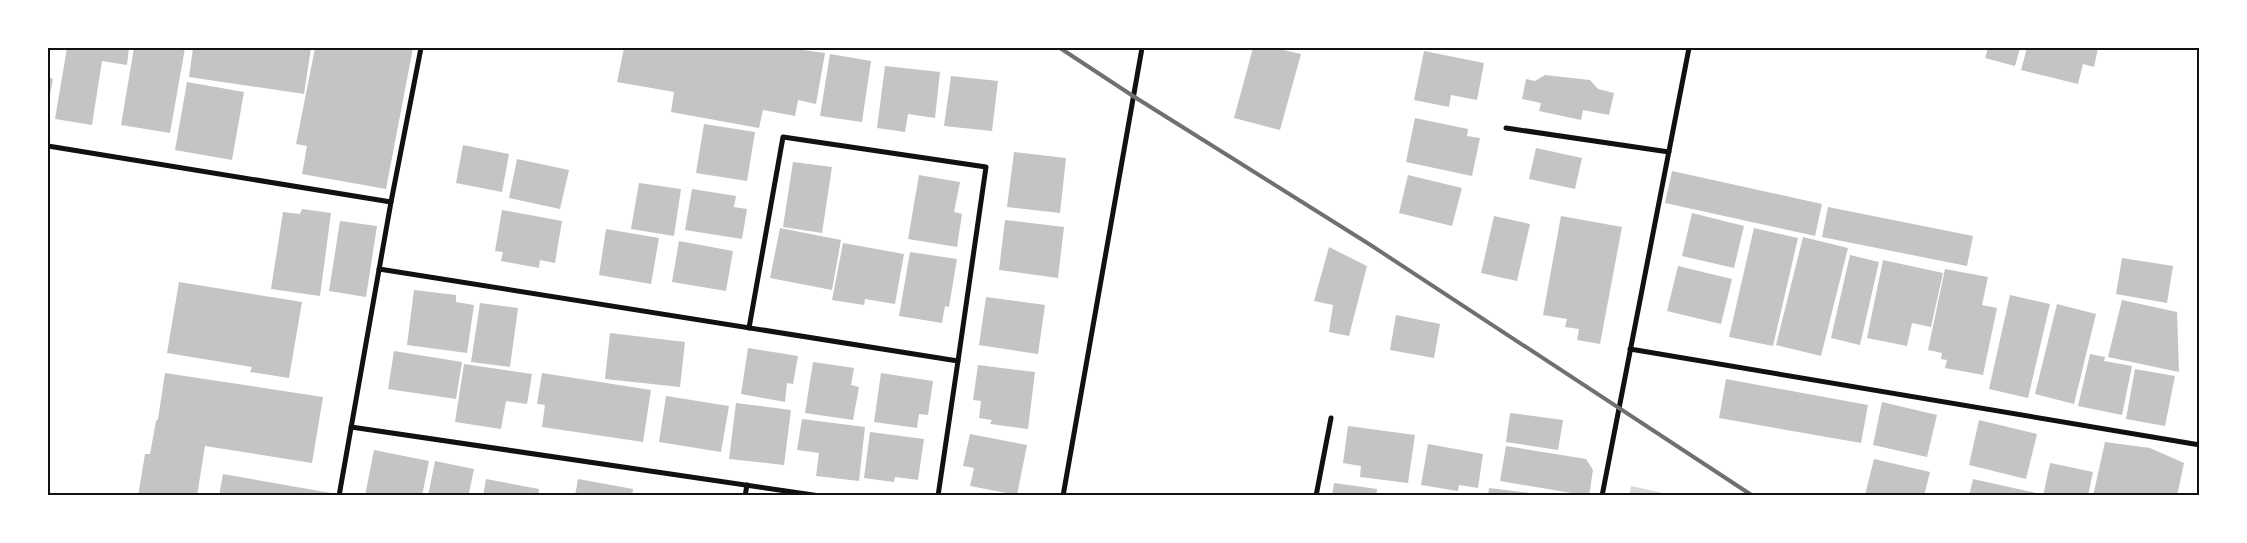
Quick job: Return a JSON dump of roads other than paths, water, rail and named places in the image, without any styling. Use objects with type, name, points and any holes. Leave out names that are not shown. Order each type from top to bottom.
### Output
[{"type":"street","points":[[339,496],[391,202],[422,48]]},
{"type":"street","points":[[1063,496],[1142,48]]},
{"type":"street","points":[[1602,496],[1689,48]]},
{"type":"street","points":[[1506,128],[1668,152]]},
{"type":"street","points":[[749,328],[783,137],[986,167],[938,496]]},
{"type":"street","points":[[48,146],[391,202]]},
{"type":"street","points":[[379,269],[958,361]]},
{"type":"street","points":[[1630,348],[2200,444]]},
{"type":"street","points":[[1316,496],[1331,418]]},
{"type":"street","points":[[351,427],[820,496]]},
{"type":"street","points":[[745,496],[747,485]]},
{"type":"railway","points":[[1060,48],[1369,244],[1753,496]]}]
